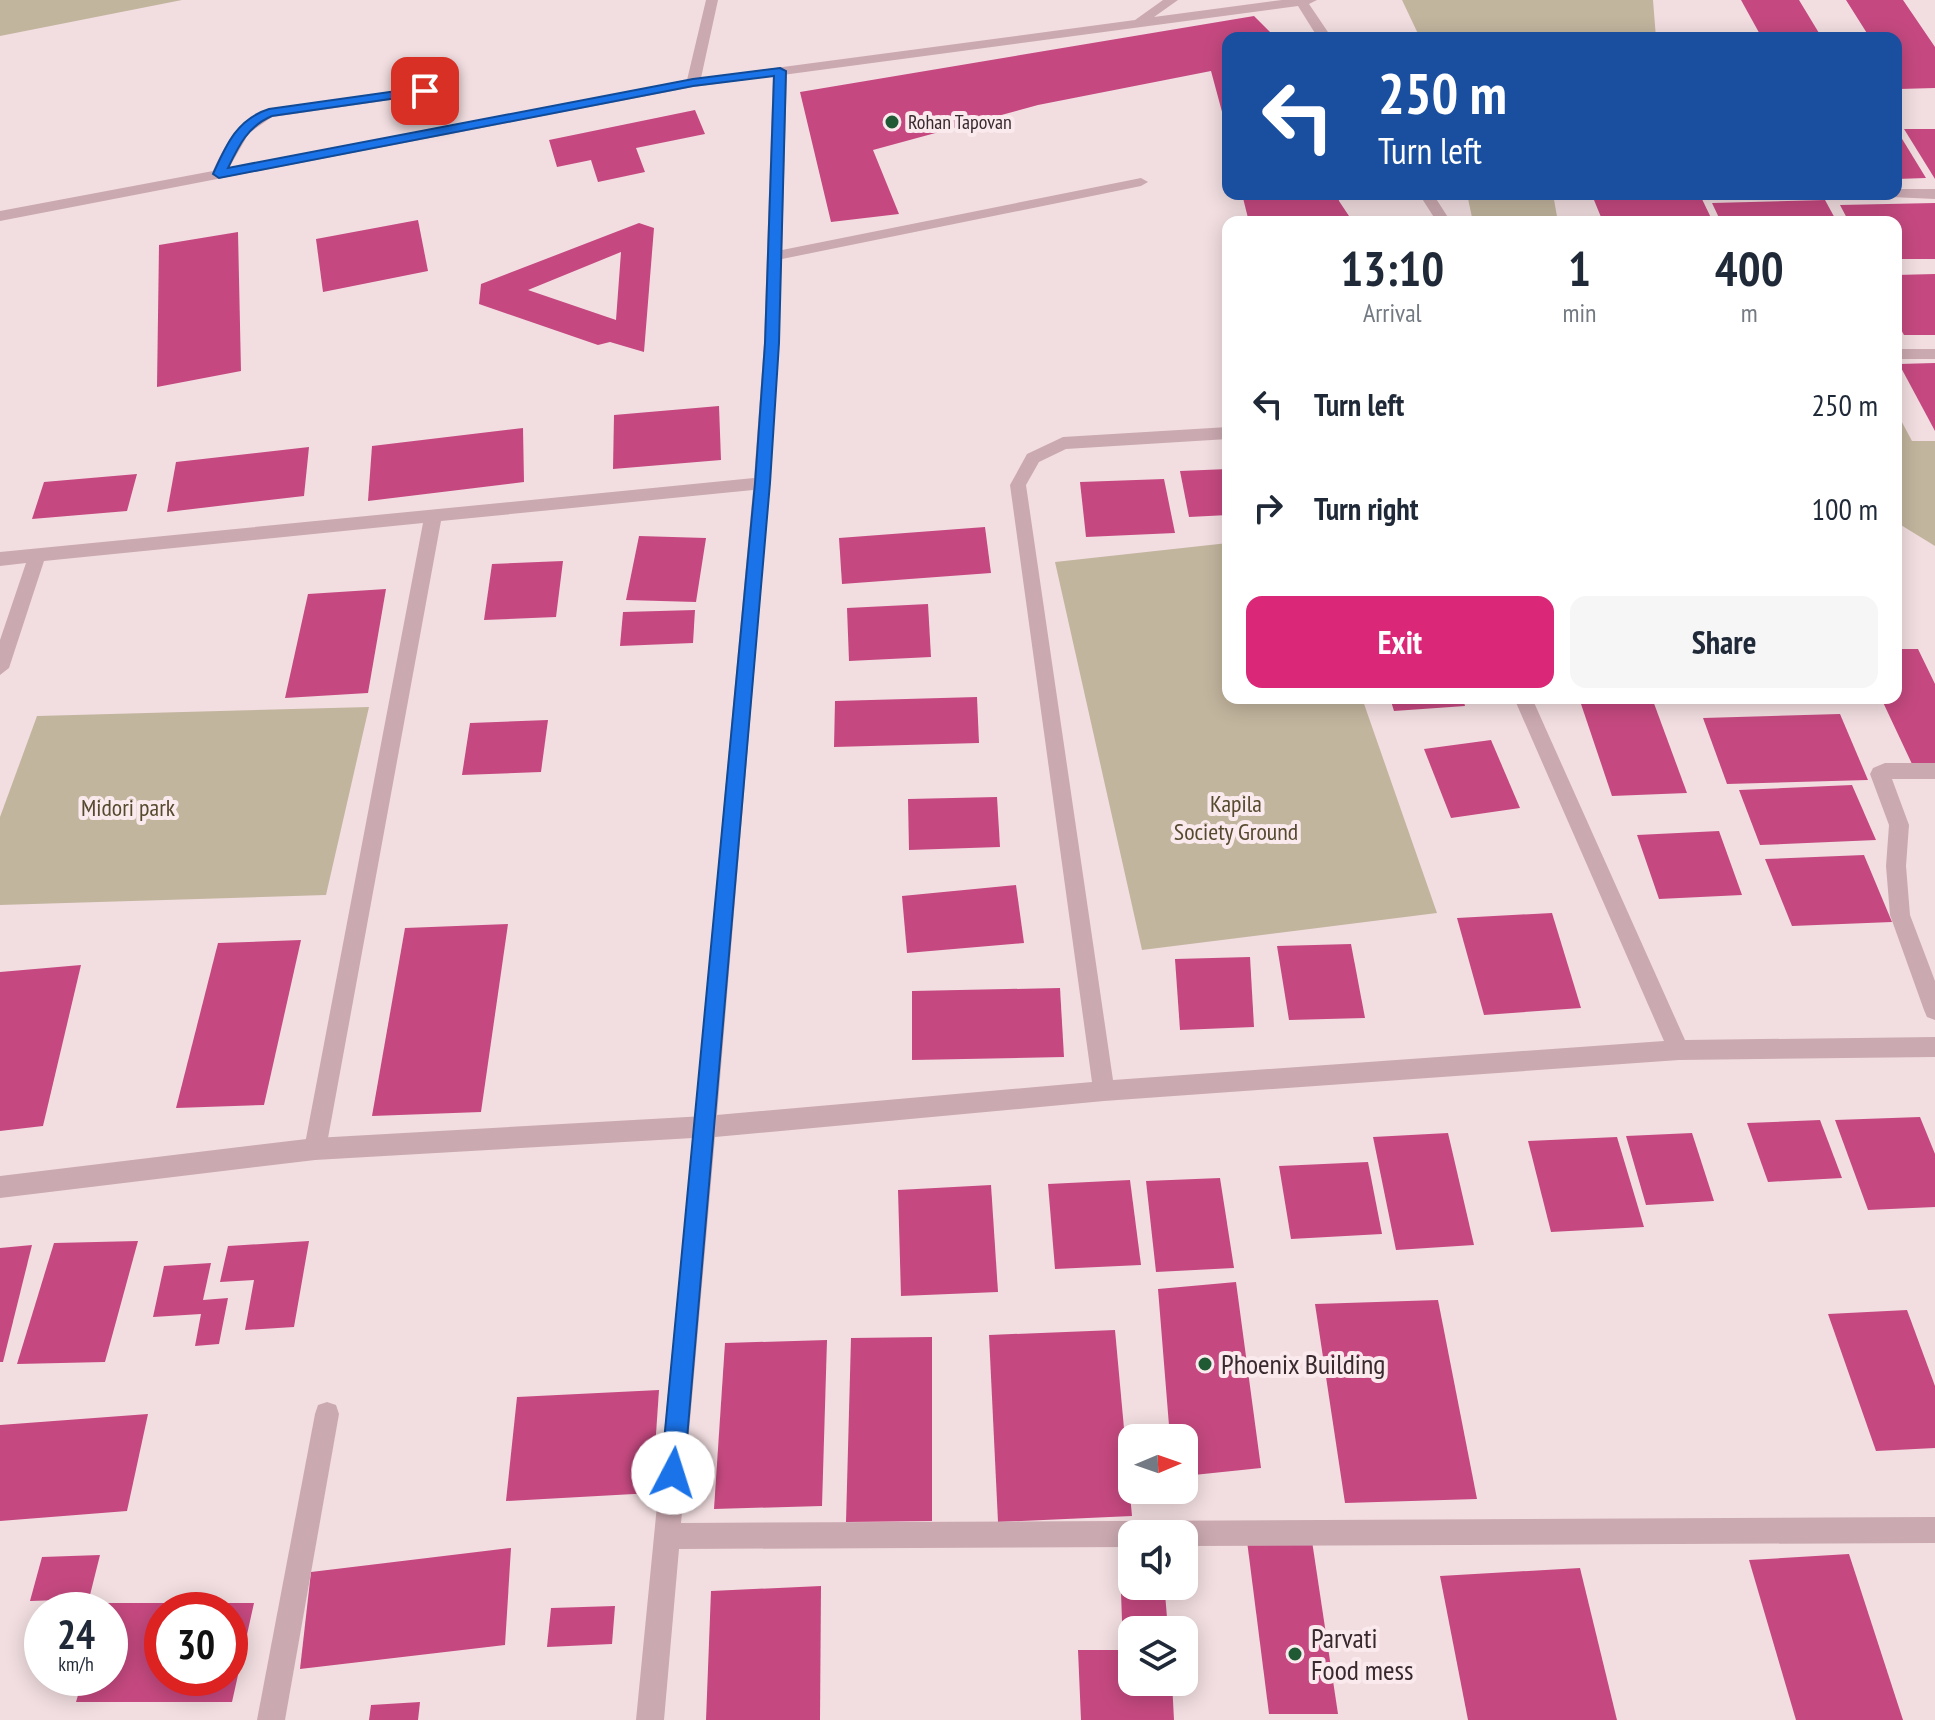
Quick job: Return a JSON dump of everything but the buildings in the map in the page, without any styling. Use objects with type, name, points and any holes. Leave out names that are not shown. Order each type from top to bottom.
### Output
[{"type":"street","points":[[693,83],[712,0]]},
{"type":"street","points":[[1134,24],[1172,0]]},
{"type":"street","points":[[0,216],[693,83],[1306,1],[1322,32]]},
{"type":"street","points":[[650,1720],[762,483],[780,71]]},
{"type":"street","points":[[219,174],[235,139],[253,119],[269,113],[425,91]]},
{"type":"street","points":[[774,256],[1141,182]]},
{"type":"street","points":[[1902,194],[1935,194]]},
{"type":"street","points":[[1902,354],[1935,354]]},
{"type":"street","points":[[1104,1091],[1018,485],[1033,458],[1063,443],[1222,433]]},
{"type":"street","points":[[0,559],[762,483]]},
{"type":"street","points":[[315,1149],[433,516]]},
{"type":"street","points":[[0,668],[37,555]]},
{"type":"street","points":[[1526,704],[1679,1050]]},
{"type":"street","points":[[1935,771],[1885,771],[1880,774],[1899,825],[1896,866],[1900,915],[1935,1010]]},
{"type":"street","points":[[0,1187],[315,1149],[705,1127],[1104,1091],[1679,1050],[1935,1047]]},
{"type":"street","points":[[271,1720],[327,1414]]},
{"type":"street","points":[[667,1536],[1935,1530]]},
{"type":"green space","points":[[0,0],[182,0],[0,36]]},
{"type":"green space","points":[[1402,0],[1653,0],[1656,32],[1417,32]]},
{"type":"green space","points":[[1468,200],[1554,200],[1557,216],[1472,216]]},
{"type":"green space","points":[[1902,422],[1912,441],[1935,441],[1935,546],[1902,526]]},
{"type":"green space","name":"Kapila Society Ground","points":[[1222,544],[1222,704],[1364,704],[1437,913],[1142,950],[1055,562]]},
{"type":"green space","name":"Midori park","points":[[369,707],[326,895],[0,905],[0,817],[37,716]]},
{"type":"place","name":"Rohan Tapovan","points":[[892,122]]},
{"type":"place","name":"Phoenix Building","points":[[1205,1364]]},
{"type":"place","name":"Parvati Food mess","points":[[1295,1654]]},
{"type":"route","points":[[425,91],[269,113],[253,119],[235,139],[219,174],[693,83],[780,71],[772,343],[762,483],[673,1473]]}]
